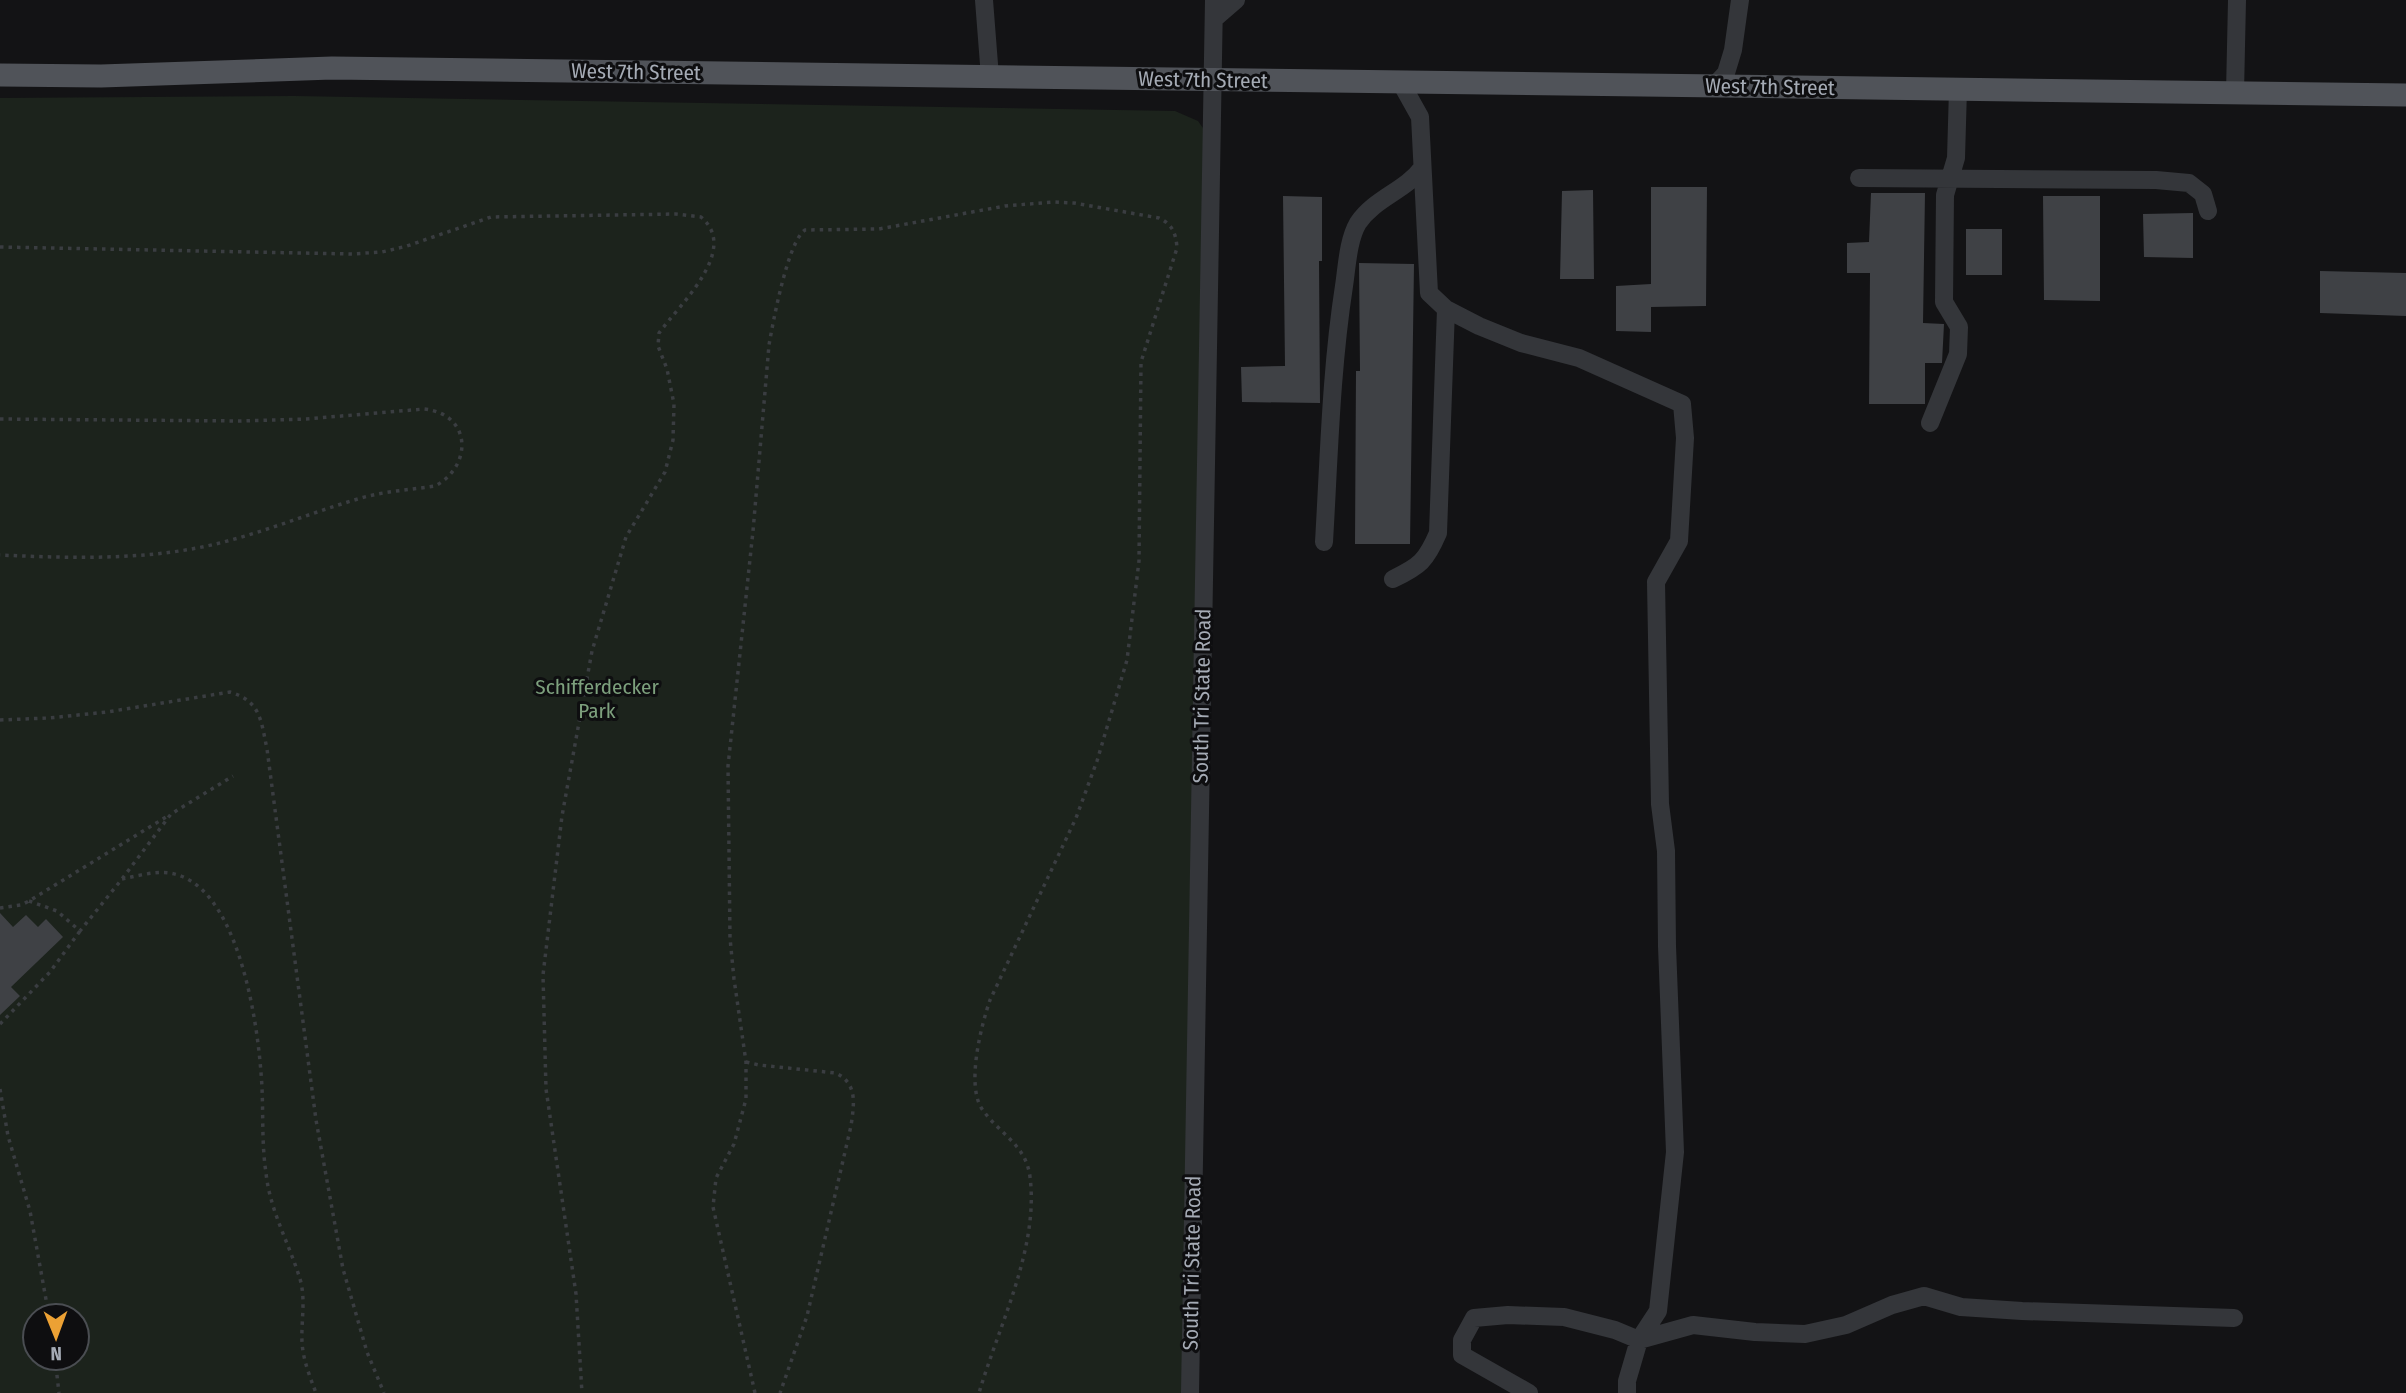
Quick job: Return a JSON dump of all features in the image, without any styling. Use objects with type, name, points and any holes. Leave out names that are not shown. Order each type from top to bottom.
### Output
[{"type":"main road","name":"West 7th Street","points":[[0,75],[101,76],[332,68],[2406,95]]},
{"type":"street","points":[[984,0],[990,77]]},
{"type":"street","name":"South Tri State Road","points":[[1190,1393],[1214,0]]},
{"type":"street","points":[[1213,19],[1236,0]]},
{"type":"street","points":[[1713,86],[1726,73],[1733,50],[1740,0]]},
{"type":"street","points":[[2235,93],[2236,0]]},
{"type":"street","points":[[1401,83],[1420,117],[1429,293],[1446,309],[1521,343],[1579,358],[1682,404],[1685,438],[1679,541],[1656,582],[1660,804],[1667,851],[1667,946],[1675,1152],[1658,1311],[1639,1340],[1627,1381],[1627,1393]]},
{"type":"street","points":[[1930,423],[1958,354],[1959,327],[1944,302],[1945,195],[1956,158],[1958,89]]},
{"type":"street","points":[[1324,542],[1337,329],[1348,254],[1357,226],[1371,206],[1414,179],[1422,168]]},
{"type":"street","points":[[1859,178],[2155,180],[2189,183],[2203,194],[2207,211]]},
{"type":"street","points":[[1392,579],[1417,568],[1429,556],[1438,533],[1446,309]]},
{"type":"street","points":[[1529,1393],[1462,1356],[1462,1340],[1474,1318],[1508,1315],[1564,1317],[1615,1330],[1639,1340],[1693,1325],[1805,1334],[1846,1325],[1892,1305],[1924,1296],[1961,1307],[2234,1318]]},
{"type":"path","points":[[755,1393],[713,1207],[716,1178],[734,1144],[746,1099],[746,1062],[730,938],[729,746],[774,316],[797,238],[806,230],[879,229],[1005,206],[1074,203],[1159,218],[1173,229],[1177,248],[1141,362],[1139,561],[1126,660],[1097,761],[1076,818],[990,1000],[984,1019],[975,1074],[976,1099],[1024,1155],[1031,1189],[1028,1245],[979,1393]]},
{"type":"path","points":[[0,247],[352,254],[382,252],[407,246],[475,220],[504,215],[676,214],[701,217],[714,231],[715,249],[707,268],[657,339],[674,404],[670,457],[665,472],[626,537],[604,605],[592,650],[562,816],[552,892],[542,999],[546,1089],[576,1294],[582,1393]]},
{"type":"path","points":[[0,419],[251,421],[424,409],[434,410],[450,418],[457,426],[462,440],[459,462],[444,481],[435,486],[365,497],[231,541],[155,553],[55,558],[0,555]]},
{"type":"path","points":[[0,720],[96,713],[230,692],[254,706],[259,714],[267,749],[316,1120],[343,1269],[367,1352],[384,1393]]},
{"type":"path","points":[[0,908],[29,901],[233,776]]},
{"type":"path","points":[[0,1024],[50,972],[171,814]]},
{"type":"path","points":[[122,879],[161,873],[187,879],[209,895],[234,941],[256,1031],[268,1189],[301,1281],[303,1353],[316,1393]]},
{"type":"path","points":[[29,901],[57,911],[80,931]]},
{"type":"path","points":[[746,1062],[836,1073],[846,1079],[854,1096],[851,1126],[807,1316],[780,1393]]},
{"type":"path","points":[[0,1089],[8,1136],[30,1211],[46,1302]]},
{"type":"path","points":[[57,1372],[60,1393]]},
{"type":"green space","name":"Schifferdecker Park","points":[[294,96],[1175,111],[1198,121],[1205,131],[1183,1393],[0,1393],[0,98]]},
{"type":"building","points":[[1651,187],[1707,187],[1706,306],[1651,307],[1651,332],[1616,331],[1616,286],[1651,284]]},
{"type":"building","points":[[1593,190],[1594,279],[1560,279],[1562,191]]},
{"type":"building","points":[[1871,193],[1925,193],[1923,323],[1944,324],[1942,363],[1925,363],[1925,404],[1869,404],[1870,273],[1847,273],[1847,243],[1869,242]]},
{"type":"building","points":[[1283,196],[1322,197],[1322,261],[1319,261],[1320,403],[1242,402],[1241,367],[1285,366]]},
{"type":"building","points":[[2043,196],[2100,196],[2100,301],[2044,300]]},
{"type":"building","points":[[2193,213],[2193,258],[2144,257],[2143,214]]},
{"type":"building","points":[[1966,229],[2002,229],[2002,275],[1966,275]]},
{"type":"building","points":[[1359,263],[1414,264],[1410,544],[1355,544],[1356,371],[1360,371]]},
{"type":"building","points":[[2320,271],[2406,273],[2406,316],[2320,313]]},
{"type":"building","points":[[0,913],[13,927],[26,915],[38,927],[46,919],[63,937],[11,987],[20,996],[0,1015]]}]
